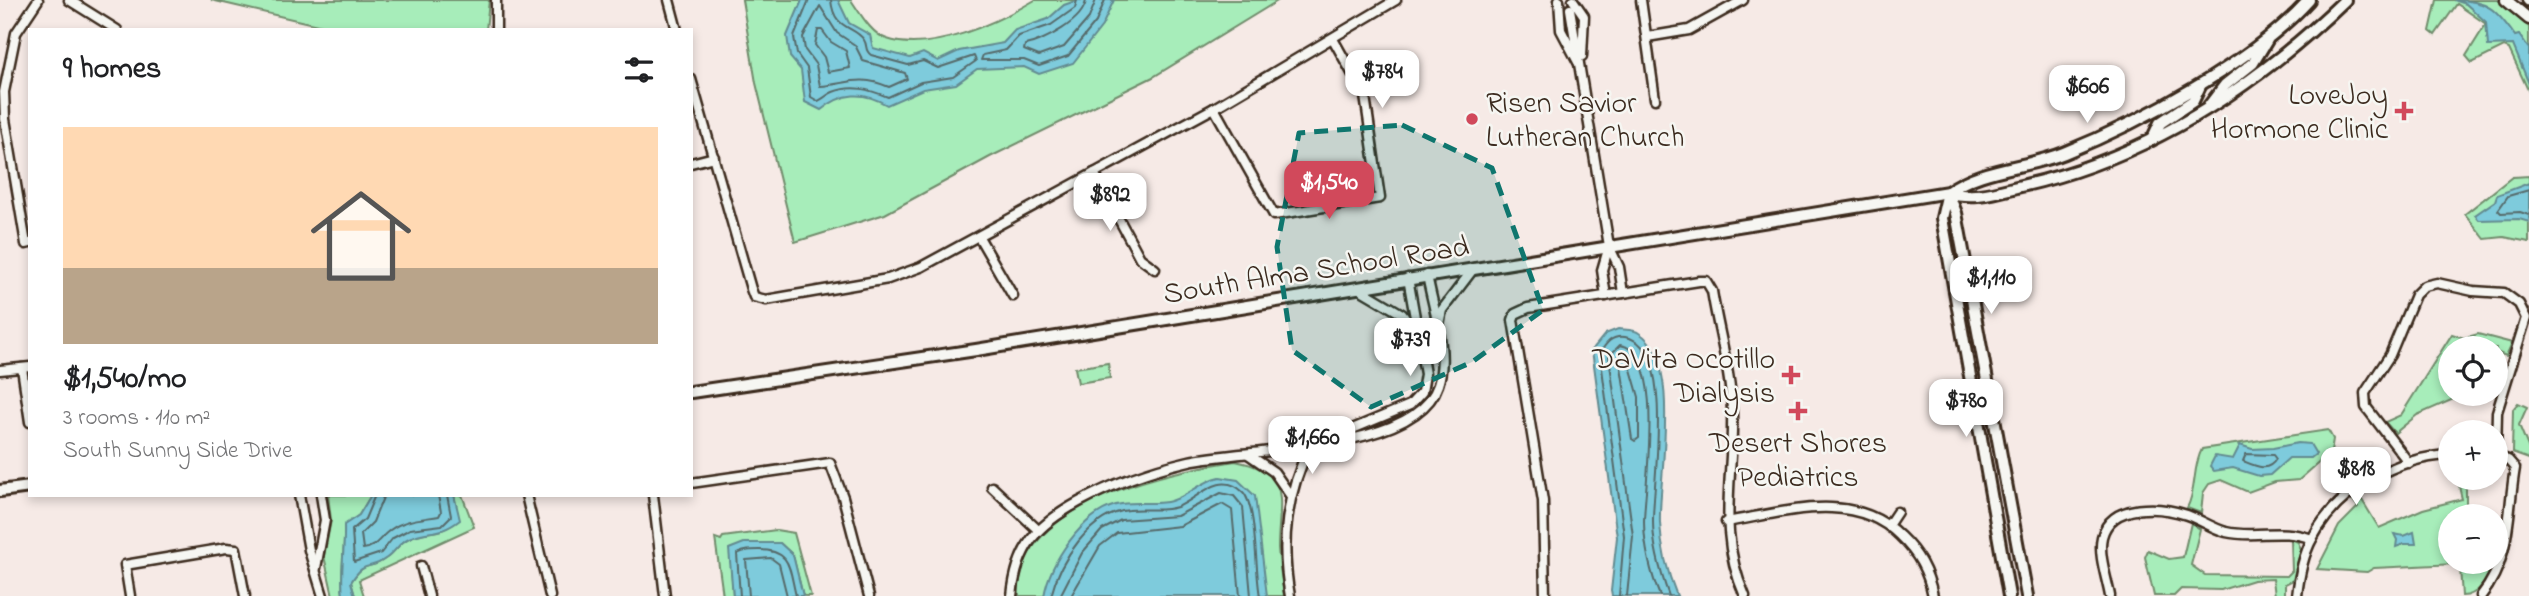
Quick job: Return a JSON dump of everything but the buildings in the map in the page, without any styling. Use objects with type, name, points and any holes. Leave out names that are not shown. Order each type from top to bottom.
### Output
[{"type":"main road","name":"South Alma School Road","points":[[1948,192],[1962,181],[2064,153],[2200,86],[2271,34],[2309,0]]},
{"type":"main road","name":"South Alma School Road","points":[[693,392],[976,350],[1948,192],[1966,198],[2054,179],[2152,139],[2206,112],[2303,40],[2345,0]]},
{"type":"main road","points":[[2206,112],[2225,85],[2253,63],[2271,34]]},
{"type":"main road","points":[[2152,139],[2160,124],[2193,102],[2200,86]]},
{"type":"main road","points":[[1948,192],[1942,218],[2009,596]]},
{"type":"main road","points":[[1948,192],[1956,213],[2026,596]]},
{"type":"main road","points":[[0,491],[28,487]]},
{"type":"street","points":[[28,244],[5,119],[4,92],[16,33],[38,0]]},
{"type":"street","points":[[69,0],[114,28]]},
{"type":"street","points":[[496,0],[496,28]]},
{"type":"street","points":[[669,0],[676,28]]},
{"type":"street","points":[[693,86],[754,298],[766,300],[888,279],[922,267],[1214,108],[1396,0]]},
{"type":"street","points":[[1559,0],[1570,6]]},
{"type":"street","points":[[1641,0],[1655,99]]},
{"type":"street","points":[[1647,37],[1689,30],[1743,0]]},
{"type":"street","points":[[2506,0],[2529,19]]},
{"type":"street","points":[[1570,6],[1609,246],[1619,267],[1623,293]]},
{"type":"street","points":[[1570,6],[1561,30],[1580,66]]},
{"type":"street","points":[[1214,108],[1275,215],[1380,198],[1365,96],[1333,39]]},
{"type":"street","points":[[693,162],[714,157]]},
{"type":"street","points":[[1094,173],[1140,258],[1155,270]]},
{"type":"street","points":[[979,237],[1013,296]]},
{"type":"street","points":[[1606,296],[1602,270],[1609,246]]},
{"type":"street","points":[[1437,334],[1442,310],[1474,268]]},
{"type":"street","points":[[1012,596],[1017,566],[1037,529],[1108,486],[1190,461],[1354,439],[1412,419],[1427,406],[1440,380],[1442,367],[1427,275]]},
{"type":"street","points":[[1341,439],[1350,430],[1410,405],[1422,393],[1424,378],[1408,278]]},
{"type":"street","points":[[1545,596],[1543,501],[1513,320],[1515,314],[1528,308],[1706,282],[1712,291],[1732,411],[1726,522],[1732,560],[1745,596]]},
{"type":"street","points":[[2409,463],[2366,407],[2365,393],[2390,355],[2415,295],[2424,286],[2437,283],[2473,291],[2504,293],[2519,304],[2526,318],[2497,420]]},
{"type":"street","points":[[1356,287],[1402,314],[1419,337]]},
{"type":"street","points":[[1419,337],[1437,334]]},
{"type":"street","points":[[0,370],[26,367],[28,394]]},
{"type":"street","points":[[1424,378],[1440,380]]},
{"type":"street","points":[[1290,596],[1284,567],[1285,522],[1290,495],[1310,446]]},
{"type":"street","points":[[1248,454],[1274,472],[1290,495]]},
{"type":"street","points":[[2297,596],[2300,574],[2312,538],[2352,492],[2409,463],[2438,457]]},
{"type":"street","points":[[2481,596],[2502,563],[2515,468],[2508,460]]},
{"type":"street","points":[[693,483],[830,463],[843,497],[869,596]]},
{"type":"street","points":[[992,488],[1037,529]]},
{"type":"street","points":[[299,497],[309,550],[323,596]]},
{"type":"street","points":[[316,568],[325,520],[321,497]]},
{"type":"street","points":[[526,497],[550,596]]},
{"type":"street","points":[[653,497],[665,596]]},
{"type":"street","points":[[1726,522],[1824,506],[1863,512],[1889,524],[1915,550],[1929,577],[1933,596]]},
{"type":"street","points":[[2110,596],[2102,537],[2110,522],[2123,513],[2161,509],[2186,514],[2230,533],[2289,532],[2312,538]]},
{"type":"street","points":[[1889,524],[1897,512]]},
{"type":"street","points":[[130,596],[125,565],[236,549],[245,596]]},
{"type":"street","points":[[421,566],[429,596]]},
{"type":"highlighted area","points":[[1402,125],[1492,168],[1543,310],[1472,362],[1371,407],[1292,350],[1277,247],[1299,133]]},
{"type":"green space","points":[[211,0],[489,0],[486,28],[330,28]]},
{"type":"green space","points":[[742,0],[851,0],[876,33],[904,43],[943,39],[964,33],[1035,0],[1279,0],[1153,77],[990,157],[885,214],[795,242],[756,83]]},
{"type":"green space","points":[[2437,0],[2498,0],[2529,27],[2529,92],[2509,49],[2504,47],[2472,63],[2466,56],[2486,24],[2457,4],[2435,35],[2430,31]]},
{"type":"green space","points":[[2529,176],[2529,242],[2504,237],[2485,239],[2465,214],[2512,177]]},
{"type":"green space","points":[[2438,356],[2438,406],[2417,415],[2395,433],[2385,422],[2401,415]]},
{"type":"green space","points":[[1108,363],[1110,378],[1078,383],[1075,368]]},
{"type":"green space","points":[[2518,403],[2527,407],[2519,425],[2529,449],[2529,459],[2512,453],[2513,409]]},
{"type":"green space","points":[[2328,430],[2333,439],[2331,452],[2299,480],[2275,482],[2248,492],[2221,480],[2209,484],[2203,493],[2201,513],[2187,508],[2202,449]]},
{"type":"green space","points":[[1235,461],[1267,473],[1275,481],[1279,492],[1278,548],[1284,596],[1019,596],[1024,564],[1041,537],[1067,515],[1135,484]]},
{"type":"green space","points":[[2460,490],[2466,490],[2466,504],[2442,504],[2462,499]]},
{"type":"green space","points":[[2359,495],[2379,528],[2438,505],[2438,565],[2374,568],[2367,572],[2317,569],[2339,526],[2358,507],[2353,500]]},
{"type":"green space","points":[[328,497],[370,497],[359,515],[344,526],[343,596],[333,596],[324,556],[331,520]]},
{"type":"green space","points":[[454,497],[463,497],[474,527],[359,580],[364,596],[355,596],[351,582],[360,570],[385,559],[409,538],[446,528],[459,520]]},
{"type":"green space","points":[[2191,523],[2200,529],[2191,565],[2205,575],[2287,576],[2292,571],[2291,539],[2298,542],[2301,549],[2293,580],[2285,584],[2285,596],[2275,596],[2273,579],[2253,580],[2221,590],[2181,589],[2174,596],[2154,596],[2145,557],[2148,550],[2169,559],[2183,557]]},
{"type":"green space","points":[[776,530],[794,533],[811,596],[803,596],[793,555],[780,543],[767,543],[730,549],[733,596],[723,596],[715,538],[721,540],[723,537]]},
{"type":"green space","points":[[2460,574],[2490,574],[2473,593],[2462,596]]},
{"type":"water","points":[[802,0],[838,0],[849,23],[870,35],[873,48],[910,58],[923,53],[938,61],[959,51],[1003,43],[1015,30],[1048,19],[1064,5],[1078,0],[1114,0],[1102,26],[1073,63],[1039,74],[1024,67],[977,69],[956,84],[923,89],[887,105],[870,97],[853,96],[837,100],[821,110],[805,102],[801,70],[790,57],[787,36]]},
{"type":"water","points":[[2454,0],[2483,4],[2502,19],[2515,36],[2519,35],[2529,49],[2529,84],[2513,45],[2488,46],[2486,22],[2466,4]]},
{"type":"water","points":[[2529,183],[2529,222],[2519,219],[2479,220],[2475,215],[2495,201],[2497,195]]},
{"type":"water","points":[[1618,329],[1639,333],[1652,347],[1661,368],[1665,422],[1660,523],[1666,560],[1677,596],[1612,596],[1617,537],[1592,350],[1605,334]]},
{"type":"water","points":[[2310,444],[2316,454],[2311,458],[2289,458],[2270,475],[2259,476],[2233,468],[2214,471],[2210,466],[2215,456],[2233,459],[2240,445],[2252,449]]},
{"type":"water","points":[[1220,477],[1238,480],[1255,496],[1267,596],[1044,596],[1060,555],[1091,518],[1116,505],[1171,501]]},
{"type":"water","points":[[370,497],[454,497],[460,520],[446,529],[405,540],[388,557],[360,570],[351,582],[355,596],[343,596],[344,525],[359,515]]},
{"type":"water","points":[[2414,532],[2416,544],[2396,547],[2394,534],[2404,536]]},
{"type":"water","points":[[744,543],[780,543],[793,555],[803,596],[733,596],[729,549]]},
{"type":"place","name":"LoveJoy Hormone Clinic","points":[[2404,111]]},
{"type":"place","name":"Risen Savior Lutheran Church","points":[[1472,119]]},
{"type":"place","name":"DaVita Ocotillo Dialysis","points":[[1791,375]]},
{"type":"place","name":"Desert Shores Pediatrics","points":[[1798,411]]}]
